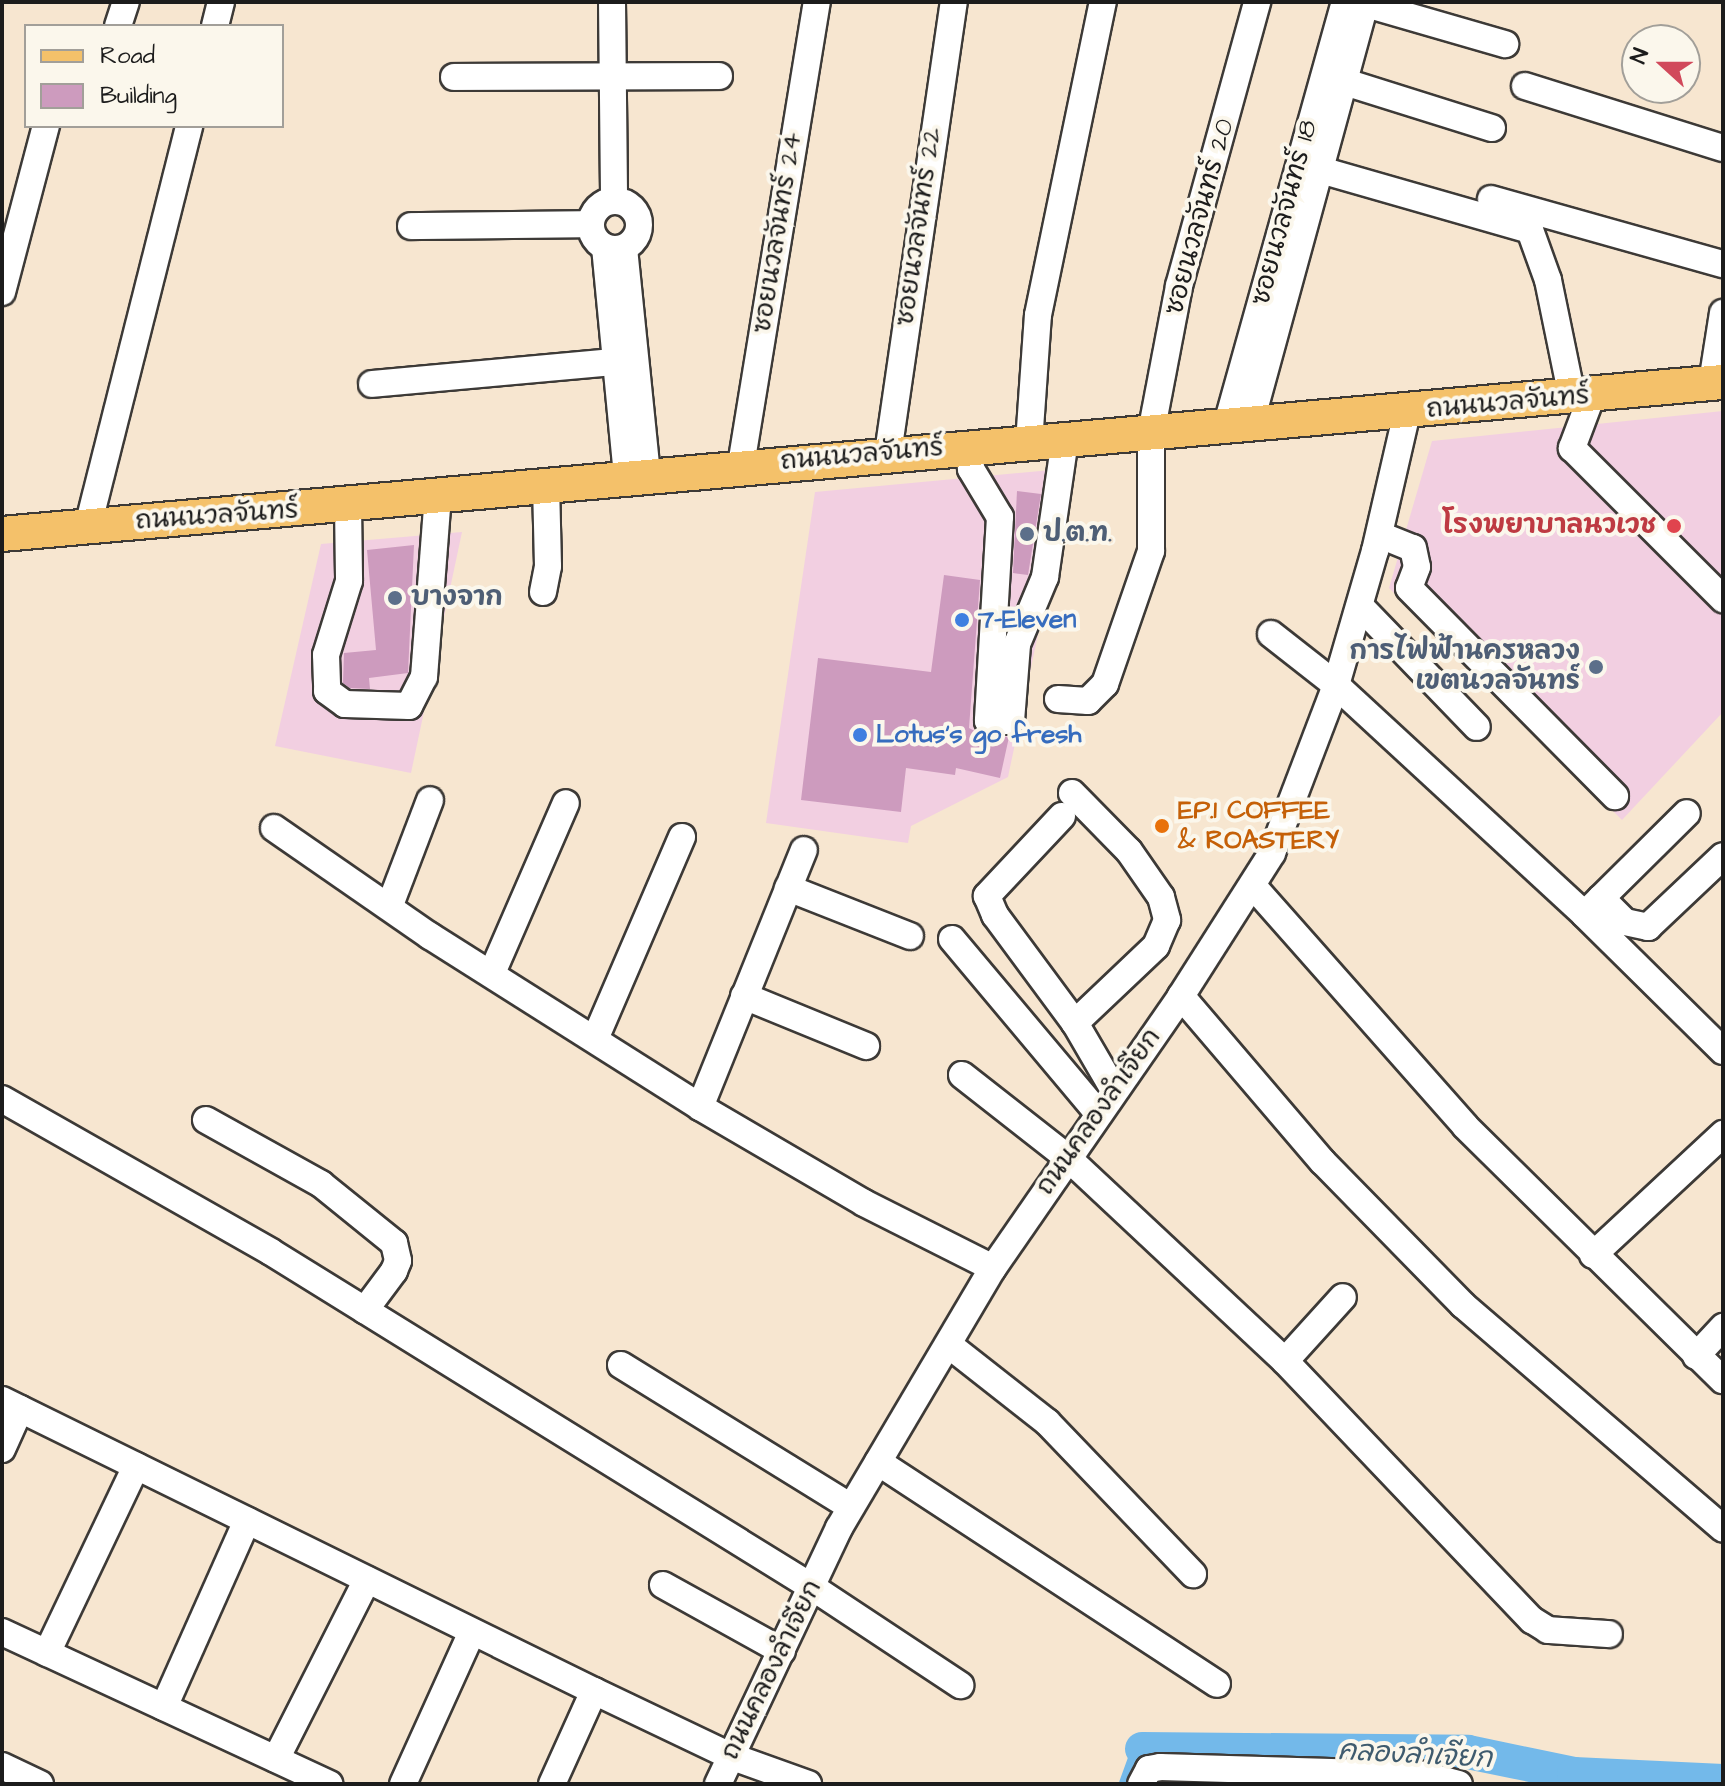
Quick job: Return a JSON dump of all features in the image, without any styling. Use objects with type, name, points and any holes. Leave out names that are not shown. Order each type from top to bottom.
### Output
[{"type":"main road","name":"ถนนนวลจันทร์","points":[[2,534],[348,505],[637,474],[1151,433],[1239,423],[1407,412],[1717,383]]},
{"type":"street","points":[[119,24],[126,2]]},
{"type":"street","points":[[216,24],[221,2]]},
{"type":"street","points":[[612,2],[614,201]]},
{"type":"street","name":"ซอยนวลจันทร์ 24","points":[[741,465],[817,2]]},
{"type":"street","name":"ซอยนวลจันทร์ 22","points":[[888,453],[954,2]]},
{"type":"street","points":[[1029,443],[1038,315],[1103,2]]},
{"type":"street","name":"ซอยนวลจันทร์ 20","points":[[1058,699],[1088,701],[1097,696],[1110,670],[1155,534],[1151,433],[1179,286],[1257,2]]},
{"type":"street","points":[[1239,423],[1345,82],[1359,3],[1505,44]]},
{"type":"street","name":"ซอยนวลจันทร์ 18","points":[[1239,423],[1359,3]]},
{"type":"street","points":[[454,77],[719,76]]},
{"type":"street","points":[[1345,82],[1492,128]]},
{"type":"street","points":[[1525,86],[1723,148]]},
{"type":"street","points":[[2,292],[45,128]]},
{"type":"street","points":[[88,526],[188,128]]},
{"type":"street","points":[[1331,173],[1530,230],[1582,396],[1572,448],[1723,599]]},
{"type":"street","points":[[1491,199],[1723,264]]},
{"type":"street","points":[[614,201],[632,208],[639,222],[636,238],[615,247],[595,239],[591,224],[597,209],[614,201]]},
{"type":"street","points":[[411,226],[591,224]]},
{"type":"street","points":[[615,247],[614,362],[637,474]]},
{"type":"street","points":[[615,247],[637,474]]},
{"type":"street","points":[[1717,383],[1723,313]]},
{"type":"street","points":[[372,384],[614,362]]},
{"type":"street","name":"ถนนคลองลำเจียก","points":[[718,1784],[851,1507],[993,1268],[1253,886],[1283,826],[1336,685],[1380,535],[1407,412]]},
{"type":"street","points":[[969,446],[971,469],[1000,517],[988,721],[1011,721],[1017,644],[1045,577],[1065,440]]},
{"type":"street","points":[[543,592],[546,484]]},
{"type":"street","points":[[348,505],[349,581],[329,641],[327,691],[345,704],[409,706],[424,677],[438,495]]},
{"type":"street","points":[[1380,535],[1413,548],[1417,567],[1409,588],[1615,796]]},
{"type":"street","points":[[1360,606],[1477,727]]},
{"type":"street","points":[[1271,634],[1336,685],[1593,906],[1723,1051]]},
{"type":"street","points":[[390,905],[430,800]]},
{"type":"street","points":[[492,973],[566,803]]},
{"type":"street","points":[[1075,1023],[1156,946],[1167,920],[1161,897],[1129,851],[1067,805],[987,896],[995,915],[1075,1023],[1114,1090]]},
{"type":"street","points":[[1593,906],[1687,813]]},
{"type":"street","points":[[274,828],[700,1107],[864,1203],[993,1268]]},
{"type":"street","points":[[595,1039],[682,837]]},
{"type":"street","points":[[700,1107],[804,850]]},
{"type":"street","points":[[1593,906],[1625,922],[1648,927],[1723,856]]},
{"type":"street","points":[[1253,886],[1465,1126],[1723,1380]]},
{"type":"street","points":[[788,888],[910,936]]},
{"type":"street","points":[[952,939],[1098,1113]]},
{"type":"street","points":[[744,996],[866,1046]]},
{"type":"street","points":[[1181,996],[1323,1162],[1463,1305],[1723,1529]]},
{"type":"street","points":[[962,1075],[1068,1158],[1285,1361],[1532,1620],[1548,1630],[1609,1634]]},
{"type":"street","points":[[2,1099],[365,1310],[812,1587],[960,1685]]},
{"type":"street","points":[[206,1120],[321,1184],[390,1238],[398,1261],[365,1310]]},
{"type":"street","points":[[1593,1255],[1723,1134]]},
{"type":"street","points":[[1285,1361],[1343,1297]]},
{"type":"street","points":[[1696,1356],[1723,1327]]},
{"type":"street","points":[[949,1345],[1047,1422],[1193,1574]]},
{"type":"street","points":[[621,1365],[851,1507]]},
{"type":"street","points":[[2,1449],[11,1404],[730,1756],[808,1784]]},
{"type":"street","points":[[878,1462],[1217,1684]]},
{"type":"street","points":[[47,1653],[136,1466]]},
{"type":"street","points":[[164,1707],[247,1521]]},
{"type":"street","points":[[276,1759],[367,1580]]},
{"type":"street","points":[[663,1585],[782,1651]]},
{"type":"street","points":[[2,1632],[329,1784]]},
{"type":"street","points":[[403,1784],[472,1632]]},
{"type":"street","points":[[552,1784],[594,1691]]},
{"type":"street","points":[[2,1766],[40,1784]]},
{"type":"street","points":[[1141,1784],[1149,1769],[1160,1767],[1284,1778],[1424,1780],[1459,1784]]},
{"type":"shaded area","name":"การไฟฟ้านครหลวง เขตนวลจันทร์","points":[[1723,411],[1723,712],[1622,820],[1389,588],[1432,441]]},
{"type":"shaded area","points":[[1073,468],[1008,777],[911,826],[908,843],[766,823],[815,492]]},
{"type":"shaded area","points":[[462,532],[411,773],[275,746],[321,544]]},
{"type":"building","name":"ป.ต.ท.","points":[[1017,491],[1041,494],[1028,575],[1013,573]]},
{"type":"building","name":"บางจาก","points":[[414,545],[408,673],[369,678],[370,689],[350,688],[343,683],[344,653],[376,650],[367,550]]},
{"type":"building","points":[[944,575],[980,580],[969,728],[987,737],[1009,737],[1000,778],[956,768],[955,775],[906,768],[901,812],[801,800],[818,658],[931,672]]},
{"type":"waterway","name":"คลองลำเจียก","points":[[1129,1784],[1142,1749]]},
{"type":"waterway","name":"คลองลำเจียก","points":[[1142,1749],[1468,1752],[1574,1774],[1723,1781]]},
{"type":"place","name":"โรงพยาบาลนวเวช","points":[[1674,526]]},
{"type":"place","name":"ป.ต.ท.","points":[[1027,534]]},
{"type":"place","name":"บางจาก","points":[[395,598]]},
{"type":"place","name":"7-Eleven","points":[[962,620]]},
{"type":"place","name":"การไฟฟ้านครหลวง เขตนวลจันทร์","points":[[1596,667]]},
{"type":"place","name":"Lotus's go fresh","points":[[860,735]]},
{"type":"place","name":"EP.1 COFFEE & ROASTERY","points":[[1162,826]]}]
